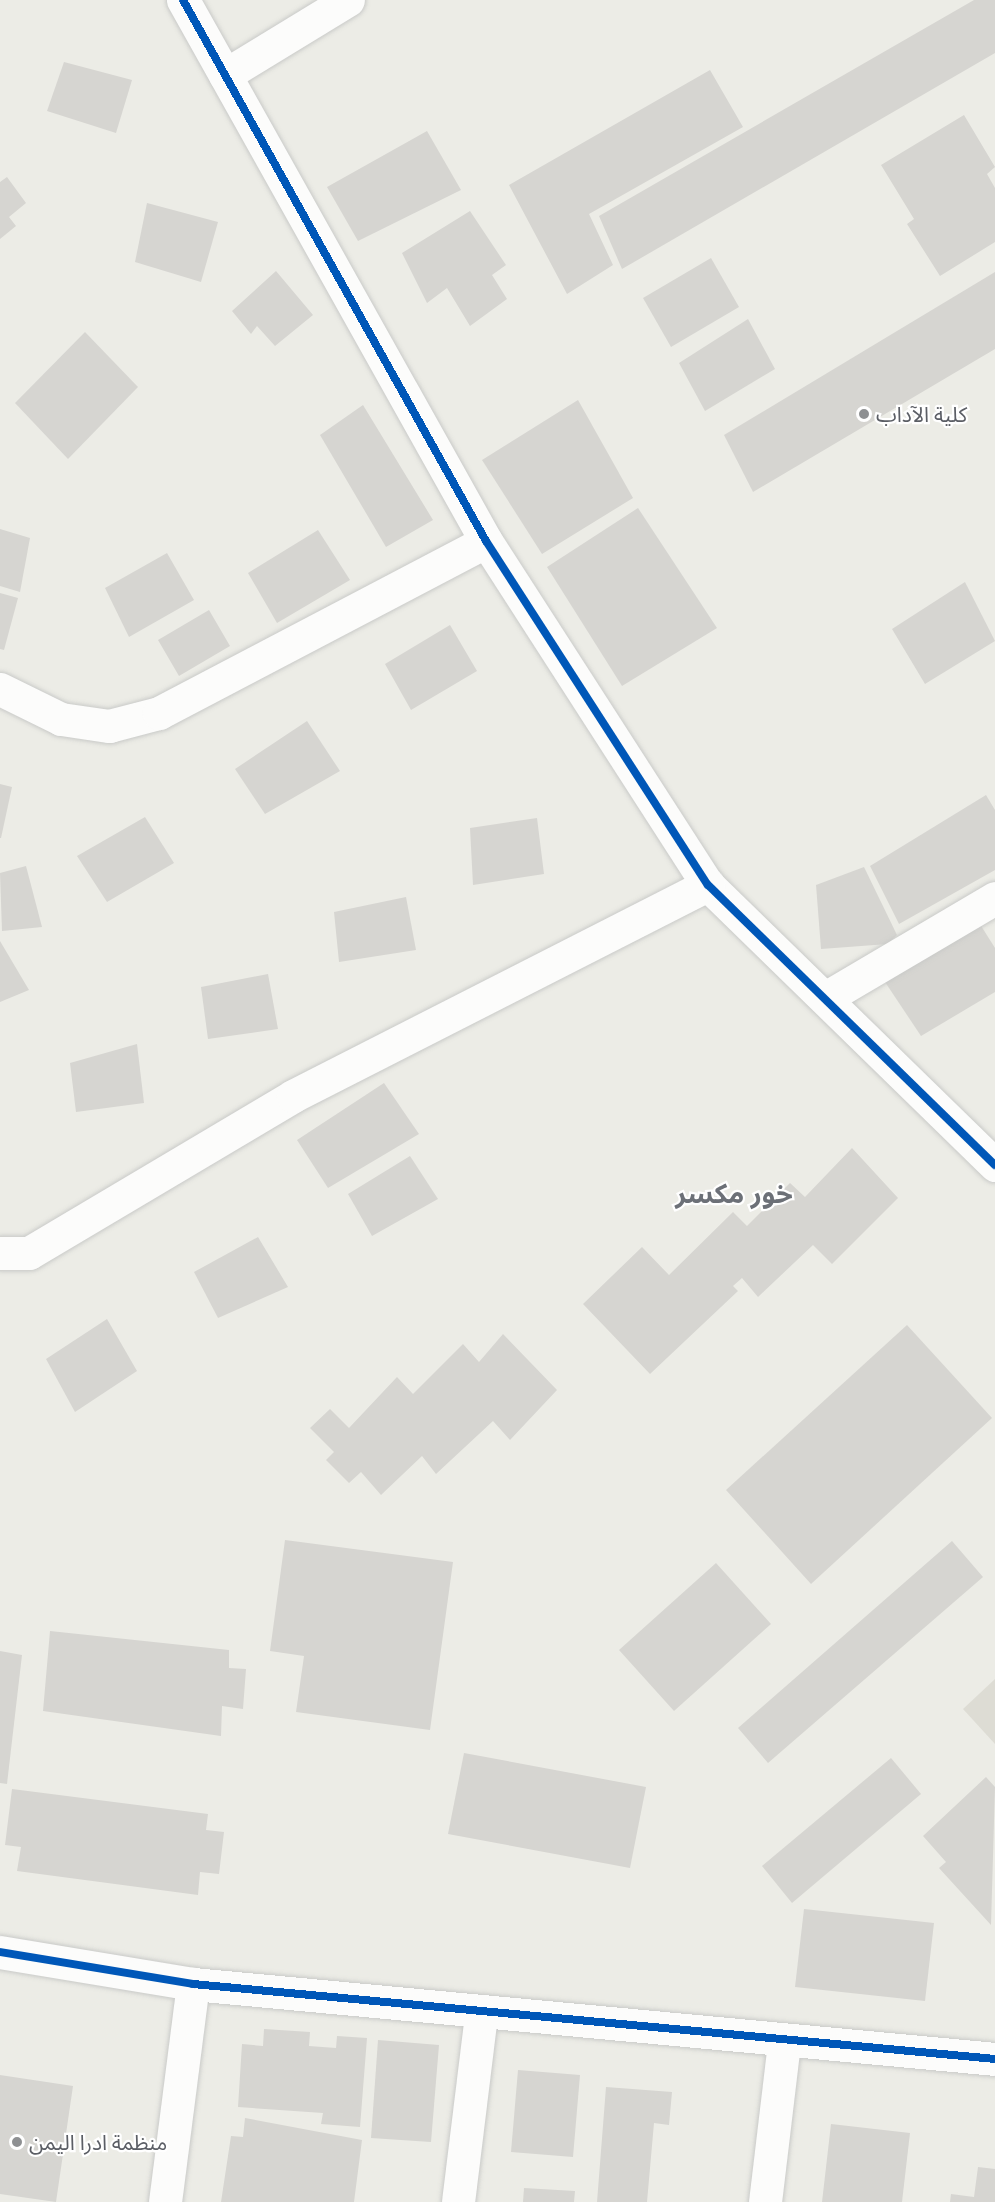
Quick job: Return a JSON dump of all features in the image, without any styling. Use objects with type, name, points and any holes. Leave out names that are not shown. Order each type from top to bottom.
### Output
[{"type":"street","points":[[183,0],[486,541],[708,885],[827,997],[995,1165]]},
{"type":"street","points":[[225,75],[348,0]]},
{"type":"street","points":[[0,690],[61,719],[109,726],[159,713],[486,541]]},
{"type":"street","points":[[0,1253],[29,1253],[293,1096],[708,885]]},
{"type":"street","points":[[827,997],[995,898]]},
{"type":"street","points":[[0,1952],[193,1984],[784,2043],[995,2060]]},
{"type":"street","points":[[165,2202],[193,1984]]},
{"type":"street","points":[[458,2202],[481,2014]]},
{"type":"street","points":[[765,2202],[784,2043]]},
{"type":"shaded area","points":[[995,1679],[995,1744],[963,1709]]},
{"type":"building","points":[[974,0],[995,0],[995,53],[622,269],[599,216]]},
{"type":"building","points":[[64,62],[132,80],[116,133],[47,111]]},
{"type":"building","points":[[710,70],[743,127],[589,214],[613,265],[567,294],[509,185]]},
{"type":"building","points":[[964,115],[995,167],[987,174],[995,188],[995,242],[940,276],[907,224],[914,219],[881,165]]},
{"type":"building","points":[[427,131],[461,190],[358,241],[327,187]]},
{"type":"building","points":[[7,177],[26,203],[9,217],[16,226],[0,239],[0,182]]},
{"type":"building","points":[[147,203],[218,222],[201,282],[135,262]]},
{"type":"building","points":[[470,211],[506,265],[492,275],[507,299],[470,326],[447,288],[427,303],[402,253]]},
{"type":"building","points":[[711,258],[739,307],[671,347],[643,298]]},
{"type":"building","points":[[276,271],[313,315],[275,346],[257,326],[251,334],[232,311]]},
{"type":"building","points":[[995,272],[995,349],[753,492],[724,435]]},
{"type":"building","points":[[748,319],[775,369],[705,411],[679,363]]},
{"type":"building","points":[[85,332],[138,387],[68,459],[15,403]]},
{"type":"building","points":[[578,400],[633,498],[542,554],[482,460]]},
{"type":"building","points":[[363,405],[433,520],[386,547],[320,435]]},
{"type":"building","points":[[638,508],[717,628],[622,686],[547,567]]},
{"type":"building","points":[[0,529],[30,538],[20,592],[0,586]]},
{"type":"building","points":[[318,530],[350,580],[277,623],[248,573]]},
{"type":"building","points":[[167,553],[194,600],[129,637],[105,588]]},
{"type":"building","points":[[965,582],[995,641],[925,684],[892,629]]},
{"type":"building","points":[[0,593],[18,598],[4,650],[0,649]]},
{"type":"building","points":[[209,610],[230,646],[179,676],[158,640]]},
{"type":"building","points":[[450,625],[477,671],[411,710],[385,664]]},
{"type":"building","points":[[307,721],[340,771],[265,814],[235,769]]},
{"type":"building","points":[[0,784],[12,787],[1,838],[0,838]]},
{"type":"building","points":[[986,795],[995,810],[995,870],[899,924],[870,866]]},
{"type":"building","points":[[145,817],[174,863],[107,902],[77,856]]},
{"type":"building","points":[[537,818],[544,874],[473,885],[470,828]]},
{"type":"building","points":[[26,866],[42,927],[2,931],[0,873]]},
{"type":"building","points":[[864,867],[897,935],[888,944],[821,949],[816,885]]},
{"type":"building","points":[[406,897],[416,950],[339,962],[334,912]]},
{"type":"building","points":[[978,921],[995,948],[995,992],[921,1036],[883,979]]},
{"type":"building","points":[[0,941],[29,990],[0,1002]]},
{"type":"building","points":[[268,974],[278,1029],[208,1039],[201,987]]},
{"type":"building","points":[[137,1044],[144,1103],[76,1112],[70,1063]]},
{"type":"building","points":[[384,1083],[419,1134],[328,1188],[297,1140]]},
{"type":"building","points":[[852,1148],[898,1198],[832,1264],[813,1245],[758,1297],[742,1278],[733,1286],[738,1291],[650,1374],[583,1304],[642,1247],[669,1275],[733,1212],[747,1226],[790,1183],[805,1197]]},
{"type":"building","points":[[410,1156],[438,1199],[372,1236],[348,1194]]},
{"type":"building","points":[[258,1237],[288,1287],[218,1318],[194,1272]]},
{"type":"building","points":[[107,1319],[137,1371],[75,1412],[46,1359]]},
{"type":"building","points":[[907,1325],[992,1418],[811,1584],[726,1490]]},
{"type":"building","points":[[503,1334],[557,1390],[510,1440],[493,1421],[436,1474],[422,1456],[381,1495],[361,1472],[349,1483],[326,1460],[334,1452],[310,1428],[330,1409],[349,1428],[397,1377],[413,1394],[463,1344],[479,1362]]},
{"type":"building","points":[[285,1540],[453,1562],[430,1730],[296,1712],[304,1656],[270,1651]]},
{"type":"building","points":[[952,1541],[983,1577],[768,1763],[738,1728]]},
{"type":"building","points":[[716,1563],[771,1624],[674,1711],[619,1650]]},
{"type":"building","points":[[50,1631],[229,1650],[229,1668],[246,1669],[243,1709],[222,1706],[221,1736],[43,1711]]},
{"type":"building","points":[[0,1651],[22,1655],[7,1784],[0,1783]]},
{"type":"building","points":[[464,1753],[646,1787],[630,1868],[448,1834]]},
{"type":"building","points":[[891,1758],[921,1794],[792,1903],[762,1866]]},
{"type":"building","points":[[986,1777],[995,1787],[991,1925],[939,1868],[946,1862],[923,1836]]},
{"type":"building","points":[[12,1789],[208,1814],[206,1830],[224,1832],[219,1874],[200,1872],[198,1895],[17,1871],[21,1847],[5,1845]]},
{"type":"building","points":[[804,1909],[934,1923],[925,2001],[795,1987]]},
{"type":"building","points":[[264,2029],[310,2032],[309,2046],[336,2048],[337,2036],[367,2038],[360,2127],[321,2124],[323,2113],[238,2107],[242,2044],[263,2046]]},
{"type":"building","points":[[378,2040],[439,2045],[431,2142],[371,2138]]},
{"type":"building","points":[[518,2070],[580,2075],[573,2157],[511,2152]]},
{"type":"building","points":[[0,2075],[73,2086],[56,2202],[0,2194]]},
{"type":"building","points":[[606,2087],[672,2092],[669,2125],[654,2123],[647,2202],[597,2202]]},
{"type":"building","points":[[245,2118],[362,2140],[354,2202],[221,2202],[231,2136],[243,2137]]},
{"type":"building","points":[[831,2124],[910,2133],[902,2202],[822,2202]]},
{"type":"building","points":[[978,2167],[995,2169],[995,2202],[950,2202],[951,2194],[974,2197]]},
{"type":"building","points":[[524,2188],[575,2191],[574,2202],[523,2202]]},
{"type":"cycle path","points":[[183,0],[486,541],[708,885],[995,1165]]},
{"type":"cycle path","points":[[0,1952],[193,1984],[995,2059]]},
{"type":"place","name":"كلية الآداب","points":[[864,414]]},
{"type":"place","name":"منظمة ادرا اليمن","points":[[17,2142]]},
{"type":"district","name":"خور مكسر","points":[[734,1193]]}]
